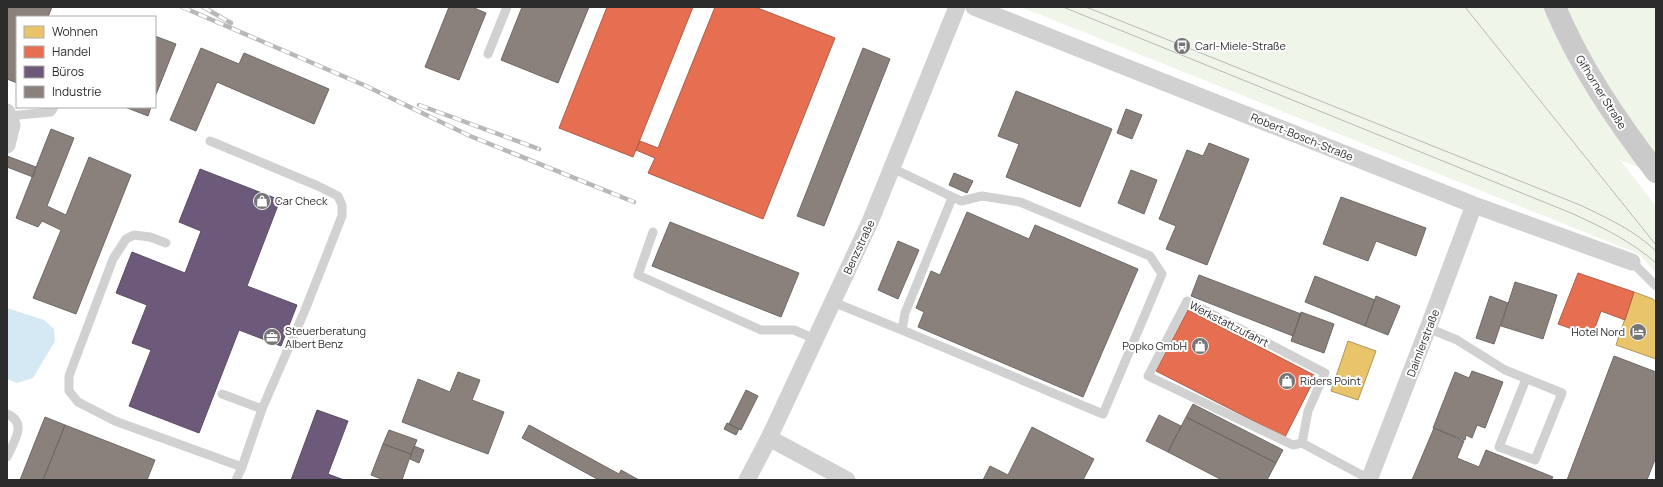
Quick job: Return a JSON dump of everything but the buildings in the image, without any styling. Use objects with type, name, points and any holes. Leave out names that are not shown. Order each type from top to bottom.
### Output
[{"type":"main road","name":"Gifhorner Straße","points":[[1556,7],[1576,51],[1608,105],[1656,172]]},
{"type":"street","name":"Benzstraße","points":[[747,480],[769,438],[870,222],[957,7]]},
{"type":"street","name":"Robert-Bosch-Straße","points":[[974,7],[1474,204],[1632,262]]},
{"type":"street","points":[[7,145],[12,125],[8,114]]},
{"type":"street","name":"Daimlerstraße","points":[[1369,480],[1474,204]]},
{"type":"street","points":[[769,438],[846,480]]},
{"type":"lane","points":[[488,54],[507,7]]},
{"type":"lane","points":[[8,114],[51,112],[53,108]]},
{"type":"lane","points":[[210,142],[318,186],[338,196],[342,205],[342,216],[308,303],[262,409],[236,480]]},
{"type":"lane","points":[[833,302],[1103,414],[1162,274],[1150,256],[1020,202],[982,196],[961,201],[892,168]]},
{"type":"lane","points":[[902,330],[905,313],[952,198]]},
{"type":"lane","points":[[653,232],[638,275],[761,330],[794,330],[815,339]]},
{"type":"lane","points":[[166,243],[150,237],[134,235],[126,239],[113,259],[68,376],[69,391],[78,402],[115,421],[242,467]]},
{"type":"lane","points":[[1632,262],[1656,286]]},
{"type":"lane","name":"Werkstattzufahrt","points":[[1187,301],[1325,374],[1308,410],[1302,443],[1292,445],[1148,376],[1187,301]]},
{"type":"lane","points":[[1428,328],[1457,340],[1505,370],[1562,393],[1535,460],[1498,446],[1526,379]]},
{"type":"lane","points":[[222,394],[262,409]]},
{"type":"lane","points":[[7,414],[14,417],[18,423],[19,429],[7,456]]},
{"type":"lane","points":[[1302,443],[1369,480]]},
{"type":"shaded area","points":[[1021,7],[1656,7],[1656,174],[1620,160],[1656,206],[1656,273],[1639,254]]},
{"type":"water","points":[[7,308],[44,320],[54,329],[55,341],[33,378],[17,383],[7,379]]},
{"type":"tram line","points":[[1063,7],[1571,213],[1616,235],[1637,248],[1656,263]]},
{"type":"tram line","points":[[1086,7],[1580,205],[1639,237],[1656,251]]},
{"type":"tram line","points":[[1465,7],[1656,245]]},
{"type":"railway","points":[[182,7],[366,86],[470,136],[634,202]]},
{"type":"railway","points":[[203,7],[231,23]]},
{"type":"railway","points":[[419,105],[539,149]]},
{"type":"place","name":"Carl-Miele-Straße","points":[[1182,46]]},
{"type":"place","name":"Car Check","points":[[262,201]]},
{"type":"place","name":"Hotel Nord","points":[[1638,332]]},
{"type":"place","name":"Steuerberatung Albert Benz","points":[[272,337]]},
{"type":"place","name":"Popko GmbH","points":[[1200,346]]},
{"type":"place","name":"Riders Point","points":[[1287,381]]}]
